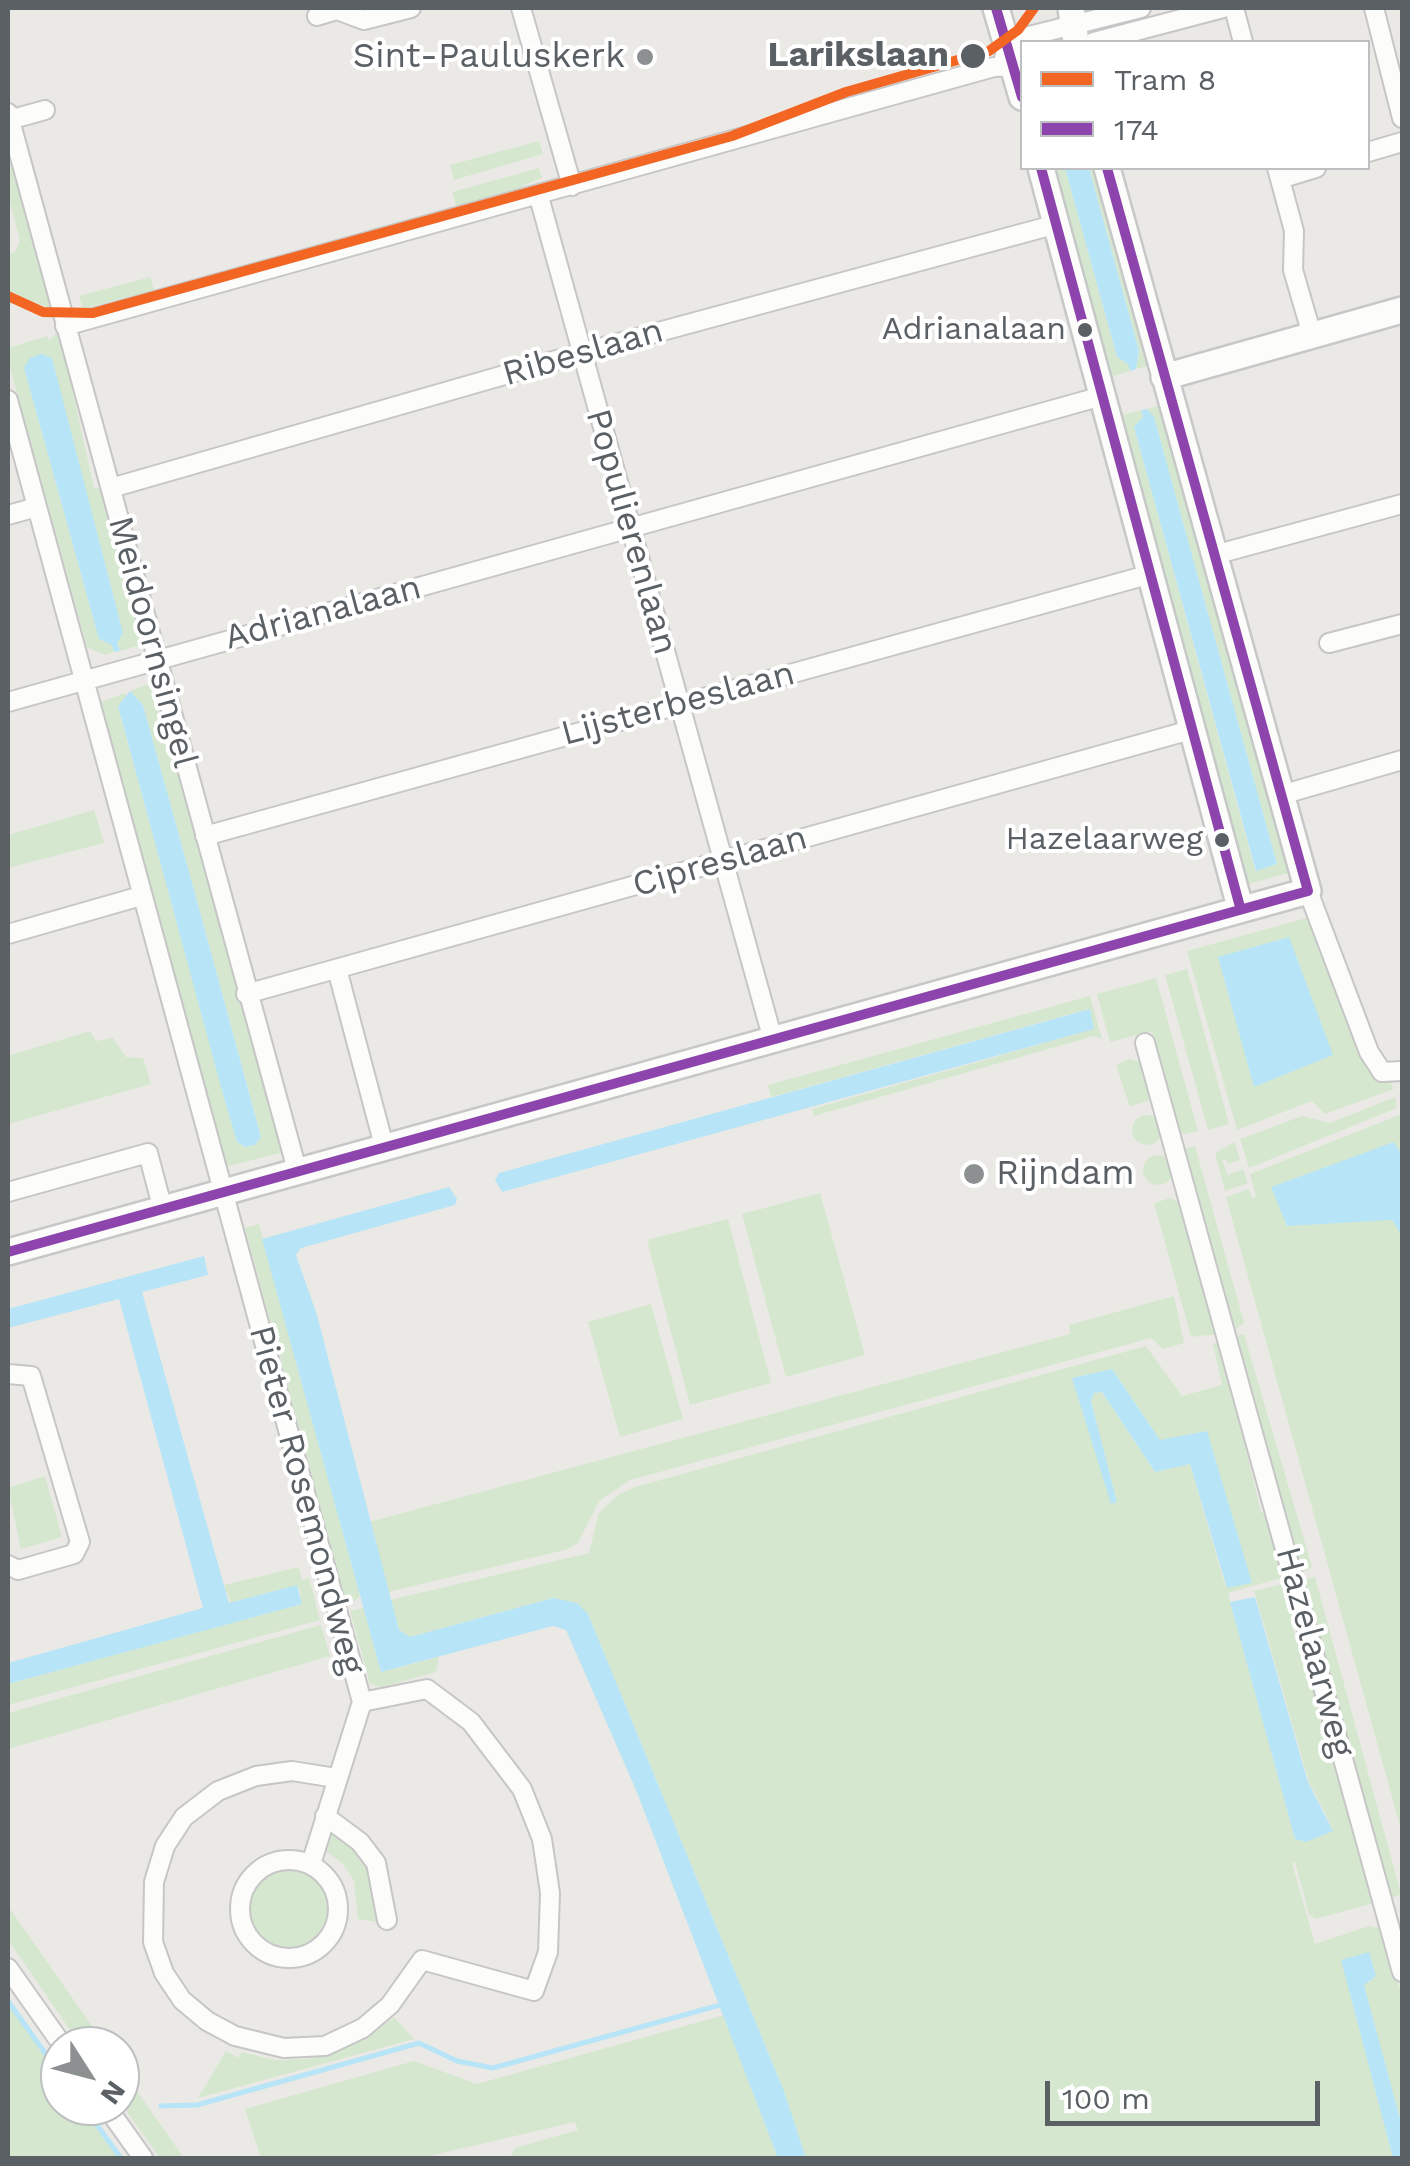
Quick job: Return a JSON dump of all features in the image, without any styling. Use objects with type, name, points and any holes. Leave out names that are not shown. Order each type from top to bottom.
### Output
[{"type":"street","points":[[324,11],[364,20],[411,8]]},
{"type":"street","points":[[521,8],[572,186]]},
{"type":"street","points":[[996,8],[1020,91]]},
{"type":"street","points":[[1022,40],[1141,8]]},
{"type":"street","points":[[1102,40],[1223,8]]},
{"type":"street","points":[[1234,8],[1242,40]]},
{"type":"street","points":[[1374,8],[1402,118]]},
{"type":"street","points":[[65,326],[1011,63]]},
{"type":"street","points":[[8,116],[45,110]]},
{"type":"street","name":"Meidoornsingel","points":[[8,116],[297,1170]]},
{"type":"street","points":[[1370,151],[1402,142]]},
{"type":"street","points":[[1043,170],[1240,907]]},
{"type":"street","points":[[1108,170],[1308,891],[1368,1052],[1382,1072],[1402,1071]]},
{"type":"street","points":[[1278,173],[1294,231],[1293,270],[1312,335]]},
{"type":"street","name":"Populierenlaan","points":[[540,197],[629,529],[774,1040]]},
{"type":"street","name":"Ribeslaan","points":[[111,488],[581,353],[1057,224]]},
{"type":"street","points":[[1164,377],[1402,310]]},
{"type":"street","name":"Adrianalaan","points":[[8,702],[1102,396]]},
{"type":"street","points":[[8,400],[224,1191]]},
{"type":"street","points":[[1214,555],[1402,504]]},
{"type":"street","points":[[8,514],[37,507]]},
{"type":"street","name":"Lijsterbeslaan","points":[[205,836],[1151,574]]},
{"type":"street","points":[[1330,643],[1402,624]]},
{"type":"street","name":"Cipreslaan","points":[[246,994],[1194,730]]},
{"type":"street","points":[[1281,795],[1402,760]]},
{"type":"street","points":[[8,1252],[1308,891]]},
{"type":"street","points":[[8,934],[141,896]]},
{"type":"street","points":[[337,969],[384,1146]]},
{"type":"street","name":"Hazelaarweg","points":[[1145,1043],[1402,1972]]},
{"type":"street","points":[[8,1192],[148,1153],[163,1210]]},
{"type":"street","name":"Pieter Rosemondweg","points":[[224,1191],[362,1702],[311,1864]]},
{"type":"street","points":[[8,1374],[31,1376],[80,1542],[74,1554],[18,1570],[8,1565]]},
{"type":"street","points":[[336,1778],[292,1771],[256,1776],[218,1791],[184,1817],[165,1846],[154,1882],[153,1942],[164,1973],[182,2000],[206,2021],[235,2036],[284,2048],[325,2046],[362,2028],[390,2005],[422,1960],[534,1991],[548,1952],[550,1893],[542,1839],[522,1789],[471,1722],[427,1689],[362,1702]]},
{"type":"street","points":[[325,1816],[360,1842],[376,1864],[388,1920]]},
{"type":"street","points":[[275,1861],[311,1864],[332,1883],[337,1896],[336,1924],[317,1950],[302,1956],[271,1955],[259,1948],[243,1926],[240,1900],[247,1882],[275,1861]]},
{"type":"street","points":[[8,1968],[48,2026]]},
{"type":"street","points":[[121,2126],[144,2158]]},
{"type":"green space","points":[[8,141],[54,310],[8,291],[8,254],[15,252],[20,241],[8,194]]},
{"type":"green space","points":[[539,141],[543,154],[454,180],[450,165]]},
{"type":"green space","points":[[539,168],[542,178],[522,186],[523,190],[457,208],[452,192]]},
{"type":"green space","points":[[1050,170],[1066,170],[1117,357],[1128,363],[1130,371],[1107,378]]},
{"type":"green space","points":[[1090,170],[1101,170],[1153,365],[1136,369],[1139,351]]},
{"type":"green space","points":[[150,277],[154,290],[83,309],[79,296]]},
{"type":"green space","points":[[59,330],[94,488],[102,489],[142,635],[141,645],[120,651],[24,368],[99,639],[112,644],[114,652],[105,655],[87,647],[8,361],[8,348],[47,336],[50,340]]},
{"type":"green space","points":[[1164,404],[1292,872],[1245,885],[1119,416],[1141,410],[1143,417],[1134,427],[1255,870],[1277,864],[1154,418],[1147,409]]},
{"type":"green space","points":[[151,683],[156,686],[284,1152],[225,1167],[98,703],[125,693],[126,699],[118,707],[237,1142],[245,1147],[255,1145],[261,1136],[199,908],[143,705],[130,691]]},
{"type":"green space","points":[[94,810],[104,843],[8,868],[8,835]]},
{"type":"green space","points":[[1310,917],[1367,1070],[1376,1080],[1390,1082],[1394,1089],[1325,1114],[1312,1101],[1237,1130],[1187,951]]},
{"type":"green space","points":[[1187,969],[1229,1124],[1208,1130],[1165,975]]},
{"type":"green space","points":[[1156,978],[1198,1131],[1180,1135],[1152,1031],[1110,1042],[1097,994]]},
{"type":"green space","points":[[1090,996],[1102,1039],[1094,1036],[814,1116],[812,1109],[1093,1029],[1089,1009],[771,1097],[768,1085]]},
{"type":"green space","points":[[90,1031],[96,1041],[113,1038],[126,1057],[143,1058],[151,1084],[8,1124],[8,1056]]},
{"type":"green space","points":[[1129,1059],[1141,1062],[1152,1099],[1130,1107],[1116,1065]]},
{"type":"green space","points":[[1395,1097],[1397,1108],[1249,1168],[1240,1139],[1302,1116],[1330,1123]]},
{"type":"green space","points":[[1402,1114],[1402,1833],[1226,1197],[1249,1189],[1252,1198],[1256,1197],[1250,1174]]},
{"type":"green space","points":[[1147,1115],[1158,1119],[1162,1130],[1158,1141],[1147,1145],[1136,1141],[1132,1130],[1136,1119]]},
{"type":"green space","points":[[1235,1142],[1240,1160],[1228,1164],[1226,1159],[1222,1161],[1228,1175],[1243,1169],[1248,1183],[1225,1191],[1215,1153]]},
{"type":"green space","points":[[1195,1146],[1244,1323],[1235,1330],[1184,1149]]},
{"type":"green space","points":[[1158,1155],[1172,1164],[1173,1170],[1164,1184],[1158,1185],[1144,1176],[1143,1170],[1152,1156]]},
{"type":"green space","points":[[820,1193],[865,1355],[786,1377],[742,1214]]},
{"type":"green space","points":[[1170,1198],[1180,1203],[1217,1334],[1191,1337],[1154,1203]]},
{"type":"green space","points":[[728,1219],[771,1383],[690,1405],[647,1240]]},
{"type":"green space","points":[[259,1224],[360,1596],[355,1601],[346,1602],[245,1228]]},
{"type":"green space","points":[[1174,1296],[1184,1343],[1163,1349],[1151,1338],[630,1480],[599,1501],[578,1543],[565,1550],[388,1592],[369,1522],[1070,1334],[1069,1325]]},
{"type":"green space","points":[[651,1304],[683,1419],[620,1437],[588,1322]]},
{"type":"green space","points":[[1244,1334],[1312,1567],[1302,1573],[1236,1336]]},
{"type":"green space","points":[[1220,1342],[1261,1512],[1266,1511],[1284,1577],[1228,1593],[1295,1839],[1307,1842],[1330,1823],[1309,1782],[1254,1591],[1286,1583],[1296,1620],[1291,1622],[1303,1662],[1308,1662],[1331,1764],[1336,1764],[1374,1903],[1316,1919],[1309,1914],[1295,1862],[1292,1863],[1315,1944],[1369,1926],[1379,1928],[1386,1937],[1402,1997],[1402,2126],[1367,1999],[1364,1984],[1371,1981],[1355,1957],[1342,1960],[1393,2158],[806,2158],[784,2091],[588,1614],[553,1598],[410,1637],[399,1630],[390,1600],[589,1553],[599,1513],[618,1495],[635,1487],[1146,1346],[1182,1396],[1222,1385],[1213,1344]],"holes":[[[1112,1369],[1160,1441],[1207,1431],[1226,1588],[1190,1464],[1155,1472],[1102,1392],[1094,1393],[1091,1401],[1117,1501],[1072,1378]]]},
{"type":"green space","points":[[45,1476],[62,1537],[21,1549],[8,1488]]},
{"type":"green space","points":[[299,1567],[302,1580],[309,1578],[320,1620],[8,1705],[8,1684],[301,1604],[300,1588],[231,1603],[224,1585]]},
{"type":"green space","points":[[1315,1577],[1401,1894],[1392,1898],[1304,1579]]},
{"type":"green space","points":[[364,1608],[381,1672],[439,1657],[436,1672],[382,1687],[370,1684],[350,1611]]},
{"type":"green space","points":[[321,1625],[330,1656],[8,1749],[8,1713]]},
{"type":"green space","points":[[333,1830],[367,1861],[378,1887],[378,1922],[358,1919],[354,1881],[343,1864],[325,1850]]},
{"type":"green space","points":[[282,1868],[298,1868],[324,1886],[331,1909],[328,1925],[319,1938],[298,1950],[282,1950],[256,1932],[249,1917],[249,1901],[267,1875]]},
{"type":"green space","points":[[8,1906],[92,2026],[67,2026],[8,1940]]},
{"type":"green space","points":[[8,1997],[40,2043],[40,2126],[99,2126],[122,2158],[8,2158]]},
{"type":"green space","points":[[724,2015],[778,2158],[510,2158],[515,2148],[578,2130],[575,2122],[421,2158],[261,2158],[245,2109],[414,2061],[477,2084]]},
{"type":"green space","points":[[394,2017],[414,2039],[198,2098],[226,2051],[238,2058],[242,2052],[275,2060],[307,2059],[370,2036]]},
{"type":"green space","points":[[140,2095],[184,2158],[160,2158],[137,2126]]},
{"type":"water","points":[[1066,170],[1090,170],[1139,351],[1136,369],[1130,371],[1128,364],[1117,357]]},
{"type":"water","points":[[41,354],[52,358],[123,633],[117,643],[120,651],[114,652],[112,645],[99,639],[24,368],[30,358]]},
{"type":"water","points":[[1147,409],[1154,417],[1277,864],[1256,871],[1134,427],[1143,417],[1141,410]]},
{"type":"water","points":[[130,691],[143,705],[199,908],[261,1137],[255,1145],[245,1147],[237,1142],[221,1087],[118,706]]},
{"type":"water","points":[[1289,937],[1333,1055],[1254,1087],[1218,957]]},
{"type":"water","points":[[1090,1009],[1094,1029],[502,1192],[495,1180],[499,1173]]},
{"type":"water","points":[[1394,1142],[1402,1156],[1402,1236],[1392,1220],[1287,1226],[1271,1187]]},
{"type":"water","points":[[449,1187],[457,1199],[455,1205],[301,1248],[296,1255],[317,1315],[399,1630],[410,1637],[553,1598],[577,1603],[588,1614],[784,2091],[806,2158],[778,2158],[636,1790],[566,1630],[553,1626],[381,1672],[262,1239]]},
{"type":"water","points":[[204,1256],[208,1275],[142,1292],[229,1603],[297,1585],[302,1604],[8,1684],[8,1663],[203,1608],[119,1299],[8,1328],[8,1309]]},
{"type":"water","points":[[1112,1369],[1160,1440],[1207,1431],[1252,1583],[1227,1588],[1190,1464],[1155,1472],[1102,1392],[1094,1393],[1091,1401],[1117,1502],[1111,1504],[1072,1378]]},
{"type":"water","points":[[1255,1597],[1308,1782],[1333,1831],[1306,1842],[1295,1839],[1230,1602]]},
{"type":"water","points":[[1369,1952],[1376,1976],[1364,1985],[1402,2126],[1402,2158],[1393,2158],[1341,1960]]},
{"type":"waterway","points":[[8,2001],[40,2046]]},
{"type":"waterway","points":[[161,2106],[197,2105],[419,2043],[457,2061],[493,2068],[720,2005]]},
{"type":"waterway","points":[[98,2126],[121,2158]]},
{"type":"tram line","name":"8","points":[[8,296],[43,312],[93,313],[732,136],[846,92],[989,51],[1018,30],[1034,8]]},
{"type":"transit line","name":"174","points":[[996,8],[1020,90]]},
{"type":"transit line","name":"174","points":[[1042,170],[1240,907]]},
{"type":"transit line","name":"174","points":[[8,1252],[1308,891],[1108,170]]},
{"type":"place","name":"Larikslaan","points":[[973,56]]},
{"type":"place","name":"Sint-Pauluskerk","points":[[645,57]]},
{"type":"place","name":"Adrianalaan","points":[[1085,330]]},
{"type":"place","name":"Hazelaarweg","points":[[1222,840]]},
{"type":"place","name":"Rijndam","points":[[974,1174]]}]
